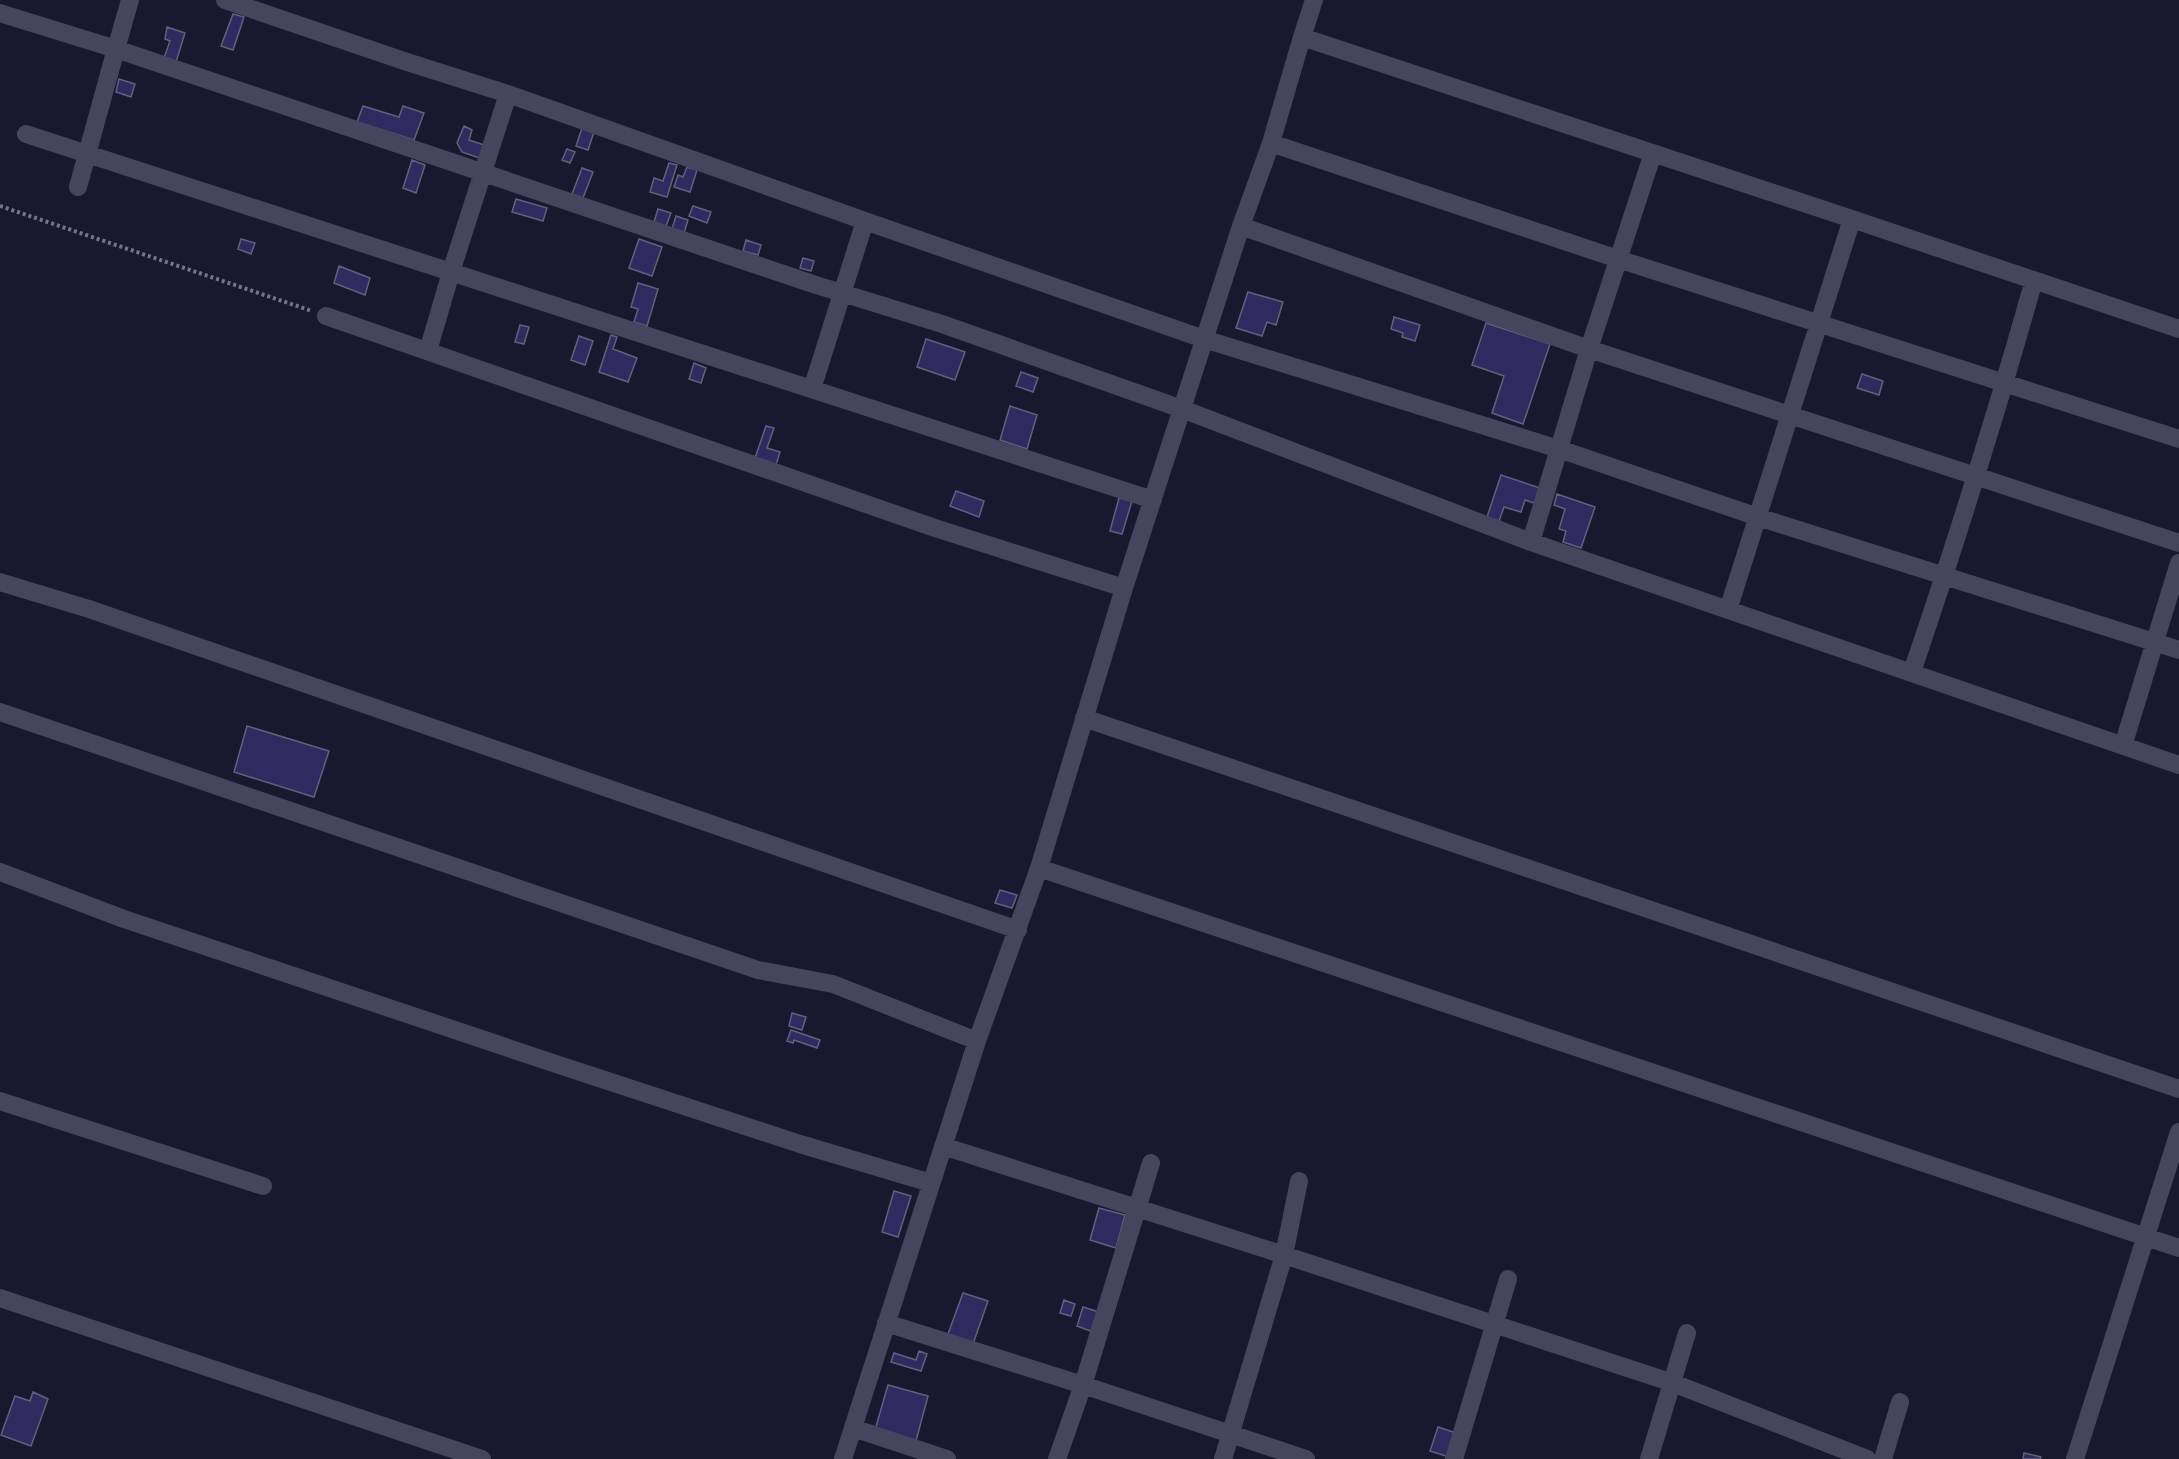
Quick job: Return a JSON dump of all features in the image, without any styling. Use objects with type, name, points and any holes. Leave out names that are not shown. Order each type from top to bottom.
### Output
[{"type":"street","points":[[78,187],[130,0]]},
{"type":"street","points":[[225,0],[508,94],[1204,339],[1559,449],[1758,517],[2179,650]]},
{"type":"street","points":[[843,1459],[977,1041],[1039,868],[1124,588],[1241,226],[1271,143],[1314,0]]},
{"type":"street","points":[[0,13],[942,324],[1182,409],[1531,542],[2179,765]]},
{"type":"street","points":[[1302,37],[2179,329]]},
{"type":"street","points":[[428,351],[508,94]]},
{"type":"street","points":[[26,134],[1153,501]]},
{"type":"street","points":[[1271,143],[1618,259],[2179,440]]},
{"type":"street","points":[[1531,542],[1589,349],[1653,153]]},
{"type":"street","points":[[1728,610],[1852,219]]},
{"type":"street","points":[[812,389],[865,221]]},
{"type":"street","points":[[1241,226],[1589,349],[2179,543]]},
{"type":"street","points":[[1912,672],[1945,576],[2005,384],[2034,280]]},
{"type":"street","points":[[326,316],[935,528],[1124,588]]},
{"type":"street","points":[[2122,746],[2179,562]]},
{"type":"street","points":[[0,582],[89,609],[1018,930]]},
{"type":"street","points":[[0,712],[758,970],[833,984],[977,1041]]},
{"type":"street","points":[[1084,718],[2179,1089]]},
{"type":"street","points":[[1039,868],[2179,1248]]},
{"type":"street","points":[[0,872],[124,919],[545,1060],[800,1144],[931,1183]]},
{"type":"street","points":[[0,1101],[263,1186]]},
{"type":"street","points":[[2075,1459],[2179,1132]]},
{"type":"street","points":[[943,1146],[1673,1383],[1867,1459]]},
{"type":"street","points":[[1058,1459],[1151,1163]]},
{"type":"street","points":[[1223,1459],[1284,1255],[1299,1181]]},
{"type":"street","points":[[1454,1459],[1508,1279]]},
{"type":"street","points":[[0,1298],[482,1459]]},
{"type":"street","points":[[886,1323],[1306,1459]]},
{"type":"street","points":[[1649,1459],[1687,1333]]},
{"type":"street","points":[[1883,1459],[1900,1402]]},
{"type":"street","points":[[853,1428],[947,1459]]},
{"type":"path","points":[[0,206],[326,316]]},
{"type":"building","points":[[233,14],[244,17],[233,50],[221,46]]},
{"type":"building","points":[[167,27],[185,33],[176,62],[164,58],[170,41],[165,39]]},
{"type":"building","points":[[119,79],[135,84],[131,97],[116,92]]},
{"type":"building","points":[[363,106],[399,117],[403,106],[424,113],[414,140],[357,122]]},
{"type":"building","points":[[464,126],[472,130],[469,140],[487,146],[482,159],[462,152],[457,143]]},
{"type":"building","points":[[582,128],[594,132],[588,150],[576,146]]},
{"type":"building","points":[[567,149],[575,152],[570,163],[562,160]]},
{"type":"building","points":[[412,160],[425,165],[416,193],[403,188]]},
{"type":"building","points":[[669,163],[677,165],[667,197],[650,192],[654,178],[663,181]]},
{"type":"building","points":[[687,167],[697,170],[690,192],[674,187],[678,175],[683,177]]},
{"type":"building","points":[[582,168],[593,172],[583,198],[572,194]]},
{"type":"building","points":[[516,199],[547,208],[543,221],[512,212]]},
{"type":"building","points":[[693,206],[711,212],[707,223],[689,216]]},
{"type":"building","points":[[658,209],[671,213],[666,226],[654,222]]},
{"type":"building","points":[[676,216],[688,220],[684,233],[672,229]]},
{"type":"building","points":[[241,239],[255,243],[251,254],[238,249]]},
{"type":"building","points":[[639,239],[662,247],[652,276],[629,268]]},
{"type":"building","points":[[746,240],[761,245],[758,255],[743,251]]},
{"type":"building","points":[[803,258],[814,261],[811,271],[800,268]]},
{"type":"building","points":[[339,266],[370,278],[365,295],[334,283]]},
{"type":"building","points":[[638,283],[658,289],[647,326],[634,322],[638,309],[631,307]]},
{"type":"building","points":[[1248,292],[1283,302],[1276,325],[1267,322],[1262,336],[1236,328]]},
{"type":"building","points":[[1394,317],[1420,325],[1415,341],[1402,337],[1403,333],[1391,329]]},
{"type":"building","points":[[1486,323],[1550,344],[1523,424],[1492,413],[1504,376],[1472,365]]},
{"type":"building","points":[[520,325],[529,327],[524,344],[515,342]]},
{"type":"building","points":[[611,335],[617,337],[613,349],[637,358],[628,382],[599,372]]},
{"type":"building","points":[[579,336],[593,341],[585,365],[571,360]]},
{"type":"building","points":[[926,339],[965,352],[955,380],[917,367]]},
{"type":"building","points":[[694,363],[706,368],[701,383],[689,379]]},
{"type":"building","points":[[1021,372],[1038,378],[1033,392],[1016,386]]},
{"type":"building","points":[[1862,374],[1883,381],[1879,395],[1857,388]]},
{"type":"building","points":[[1010,406],[1037,415],[1027,449],[1000,440]]},
{"type":"building","points":[[766,426],[774,428],[767,448],[780,452],[775,468],[754,461]]},
{"type":"building","points":[[1501,475],[1540,488],[1534,503],[1525,500],[1521,512],[1504,507],[1499,521],[1487,517]]},
{"type":"building","points":[[956,491],[984,501],[979,517],[950,506]]},
{"type":"building","points":[[1557,494],[1595,507],[1581,548],[1563,542],[1566,531],[1559,529],[1565,509],[1554,505]]},
{"type":"building","points":[[1119,498],[1132,501],[1122,534],[1110,531]]},
{"type":"building","points":[[247,726],[329,751],[314,797],[234,772]]},
{"type":"building","points":[[1000,890],[1017,895],[1012,908],[995,903]]},
{"type":"building","points":[[792,1013],[806,1017],[802,1030],[789,1026]]},
{"type":"building","points":[[791,1030],[820,1040],[817,1048],[794,1040],[793,1043],[787,1041]]},
{"type":"building","points":[[894,1191],[911,1196],[898,1237],[882,1232]]},
{"type":"building","points":[[1099,1208],[1125,1215],[1116,1248],[1090,1240]]},
{"type":"building","points":[[963,1293],[988,1301],[973,1344],[948,1334]]},
{"type":"building","points":[[1064,1300],[1075,1304],[1071,1316],[1060,1313]]},
{"type":"building","points":[[1083,1307],[1099,1312],[1093,1332],[1077,1326]]},
{"type":"building","points":[[919,1351],[927,1354],[921,1371],[891,1362],[894,1353],[916,1360]]},
{"type":"building","points":[[888,1385],[928,1396],[916,1441],[875,1430]]},
{"type":"building","points":[[33,1392],[48,1399],[31,1446],[1,1435],[15,1396],[30,1401]]},
{"type":"building","points":[[1438,1427],[1456,1433],[1449,1457],[1430,1451]]},
{"type":"building","points":[[2024,1453],[2041,1457],[2040,1459],[2023,1459]]}]
